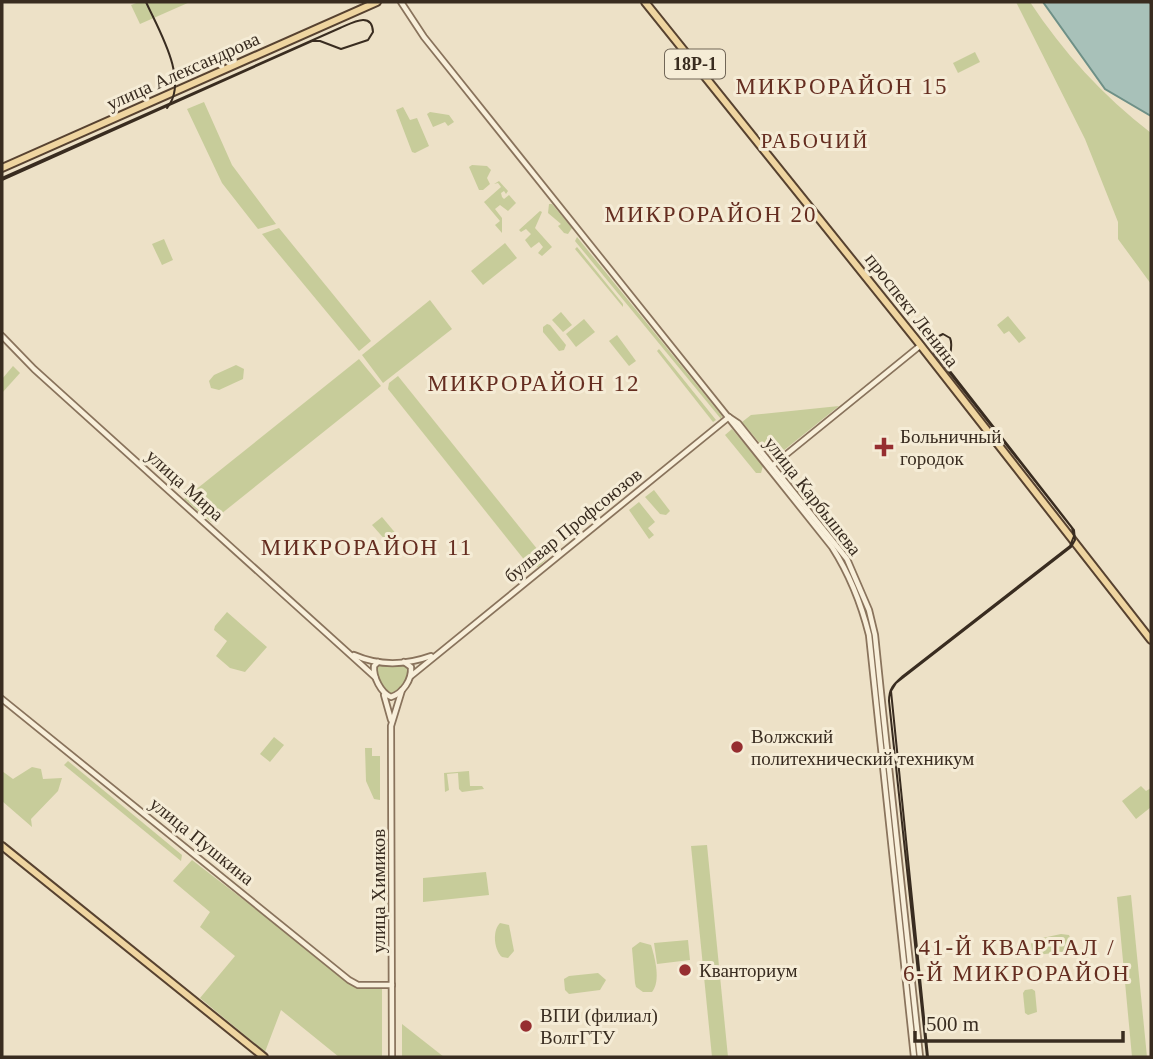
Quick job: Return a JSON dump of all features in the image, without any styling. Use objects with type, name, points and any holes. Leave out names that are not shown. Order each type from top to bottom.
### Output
[{"type":"main road","name":"улица Александрова","points":[[2,168],[377,2]]},
{"type":"main road","name":"проспект Ленина","points":[[645,2],[921,345],[1151,640]]},
{"type":"main road","points":[[2,846],[264,1057]]},
{"type":"street","name":"улица Карбышева","points":[[401,2],[430,44],[733,425],[847,559],[869,610],[875,635],[920,1057]]},
{"type":"street","name":"улица Мира","points":[[2,336],[34,369],[375,677]]},
{"type":"street","points":[[770,467],[921,345]]},
{"type":"street","name":"улица Карбышева","points":[[729,417],[738,423],[832,547],[850,578],[864,612],[878,713],[914,1057]]},
{"type":"street","name":"бульвар Профсоюзов","points":[[411,676],[729,417]]},
{"type":"street","points":[[722,424],[733,425]]},
{"type":"street","name":"улица Мира","points":[[350,653],[379,662]]},
{"type":"street","name":"бульвар Профсоюзов","points":[[404,662],[435,655]]},
{"type":"street","points":[[379,662],[404,662],[411,667],[411,676],[402,691],[391,697],[383,691],[375,677],[374,666],[379,662]]},
{"type":"street","name":"улица Химиков","points":[[383,691],[391,724],[392,1057]]},
{"type":"street","name":"улица Химиков","points":[[391,724],[402,691]]},
{"type":"street","name":"улица Пушкина","points":[[2,699],[349,980],[358,985],[392,985]]},
{"type":"green space","points":[[139,2],[190,2],[140,24],[131,5]]},
{"type":"green space","points":[[1016,2],[1030,2],[1085,72],[1116,104],[1151,133],[1151,284],[1118,239],[1118,222],[1085,139]]},
{"type":"green space","points":[[975,52],[980,62],[958,73],[953,63]]},
{"type":"green space","points":[[204,102],[232,165],[276,224],[258,229],[222,183],[187,109]]},
{"type":"green space","points":[[403,107],[410,120],[417,118],[429,146],[415,153],[412,152],[396,110]]},
{"type":"green space","points":[[430,112],[449,115],[454,122],[448,126],[445,122],[433,127],[427,114]]},
{"type":"green space","points":[[487,166],[491,170],[487,178],[490,184],[483,190],[479,190],[469,167]]},
{"type":"green space","points":[[499,181],[508,191],[506,194],[504,191],[501,193],[502,197],[504,199],[509,195],[516,203],[508,211],[500,205],[495,209],[502,218],[502,233],[495,225],[500,221],[484,202],[501,187],[498,183],[494,184]]},
{"type":"green space","points":[[549,204],[552,204],[572,228],[568,234],[564,233],[558,226],[561,224],[548,213]]},
{"type":"green space","points":[[542,212],[535,228],[552,247],[542,256],[538,253],[543,247],[539,242],[531,248],[525,240],[531,234],[526,229],[521,232],[519,230]]},
{"type":"green space","points":[[279,228],[371,341],[359,351],[262,234]]},
{"type":"green space","points":[[577,237],[722,416],[721,419],[575,241]]},
{"type":"green space","points":[[164,239],[173,260],[162,265],[152,244]]},
{"type":"green space","points":[[505,243],[517,258],[483,285],[471,271]]},
{"type":"green space","points":[[577,247],[623,304],[623,307],[575,249]]},
{"type":"green space","points":[[430,300],[452,329],[383,383],[362,355]]},
{"type":"green space","points":[[561,312],[572,325],[563,332],[552,320]]},
{"type":"green space","points":[[1008,316],[1026,338],[1019,343],[1009,331],[1004,334],[997,325]]},
{"type":"green space","points":[[584,319],[595,332],[576,347],[566,334]]},
{"type":"green space","points":[[547,324],[566,345],[564,350],[559,351],[543,332],[543,327]]},
{"type":"green space","points":[[617,335],[636,361],[629,366],[609,341]]},
{"type":"green space","points":[[659,349],[716,420],[713,422],[657,351]]},
{"type":"green space","points":[[359,359],[381,386],[211,522],[184,499]]},
{"type":"green space","points":[[236,365],[244,369],[243,379],[219,390],[211,388],[209,381],[214,375]]},
{"type":"green space","points":[[13,366],[20,373],[2,393],[2,379]]},
{"type":"green space","points":[[398,376],[546,560],[538,567],[530,567],[388,389],[389,383]]},
{"type":"green space","points":[[839,406],[773,459],[742,422],[751,415]]},
{"type":"green space","points":[[732,429],[763,466],[761,473],[756,473],[725,435]]},
{"type":"green space","points":[[654,490],[670,511],[666,515],[660,514],[645,497]]},
{"type":"green space","points":[[639,502],[655,522],[648,528],[654,535],[649,539],[629,510]]},
{"type":"green space","points":[[382,517],[397,535],[388,543],[372,525]]},
{"type":"green space","points":[[227,612],[267,647],[245,672],[230,668],[216,656],[227,641],[214,630],[215,626]]},
{"type":"green space","points":[[380,665],[405,665],[409,668],[404,684],[392,695],[383,687],[377,676],[376,669]]},
{"type":"green space","points":[[274,737],[284,745],[270,762],[260,754]]},
{"type":"green space","points":[[365,748],[372,748],[372,756],[380,756],[380,800],[374,799],[366,781]]},
{"type":"green space","points":[[68,761],[182,855],[181,861],[64,765]]},
{"type":"green space","points":[[32,767],[41,769],[43,779],[62,778],[58,791],[31,819],[32,827],[2,801],[2,771],[13,779]]},
{"type":"green space","points":[[469,771],[470,786],[482,786],[484,789],[462,792],[459,789],[458,773],[447,774],[449,790],[445,792],[444,773]]},
{"type":"green space","points":[[1141,786],[1146,791],[1151,788],[1151,807],[1136,819],[1122,801]]},
{"type":"green space","points":[[707,845],[728,1057],[712,1057],[691,846]]},
{"type":"green space","points":[[192,860],[356,986],[382,987],[382,1057],[339,1057],[281,1010],[265,1052],[200,998],[235,956],[200,927],[210,912],[173,881]]},
{"type":"green space","points":[[486,872],[489,895],[423,902],[423,878]]},
{"type":"green space","points":[[1131,895],[1147,1057],[1132,1057],[1117,897]]},
{"type":"green space","points":[[500,923],[509,925],[514,951],[508,958],[499,954],[496,945],[495,935]]},
{"type":"green space","points":[[1069,935],[1073,945],[1069,951],[1037,955],[1032,950],[1033,940]]},
{"type":"green space","points":[[688,940],[690,960],[657,964],[654,943]]},
{"type":"green space","points":[[640,942],[651,945],[654,956],[657,976],[652,992],[643,992],[635,983],[632,948]]},
{"type":"green space","points":[[598,973],[606,980],[600,990],[569,994],[565,990],[564,979],[569,976]]},
{"type":"green space","points":[[1032,989],[1035,991],[1037,1012],[1028,1015],[1025,1013],[1023,993]]},
{"type":"green space","points":[[402,1024],[444,1057],[402,1057]]},
{"type":"water","points":[[1043,2],[1151,4],[1151,116],[1105,89]]},
{"type":"tram line","points":[[146,2],[164,40],[174,70],[173,97],[167,108]]},
{"type":"tram line","points":[[2,178],[350,24],[365,20],[372,26],[373,32],[368,40],[341,49],[320,41],[312,41],[2,180]]},
{"type":"tram line","points":[[927,1057],[889,701],[891,689],[895,684],[903,676],[1070,546],[1074,536],[1072,528],[934,353],[933,342],[943,334],[950,338],[951,342],[950,371],[1074,530],[1075,540],[1071,547],[896,683],[891,691],[928,1057]]},
{"type":"place","name":"Больничный городок","points":[[884,447]]},
{"type":"place","name":"Волжский политехнический техникум","points":[[737,747]]},
{"type":"place","name":"Кванториум","points":[[685,970]]},
{"type":"place","name":"ВПИ (филиал) ВолгГТУ","points":[[526,1026]]},
{"type":"district","name":"МИКРОРАЙОН 15","points":[[842,86]]},
{"type":"district","name":"РАБОЧИЙ","points":[[815,141]]},
{"type":"district","name":"МИКРОРАЙОН 20","points":[[711,214]]},
{"type":"district","name":"МИКРОРАЙОН 12","points":[[534,383]]},
{"type":"district","name":"МИКРОРАЙОН 11","points":[[367,547]]},
{"type":"district","name":"41-Й КВАРТАЛ / 6-Й МИКРОРАЙОН","points":[[1017,960]]}]
